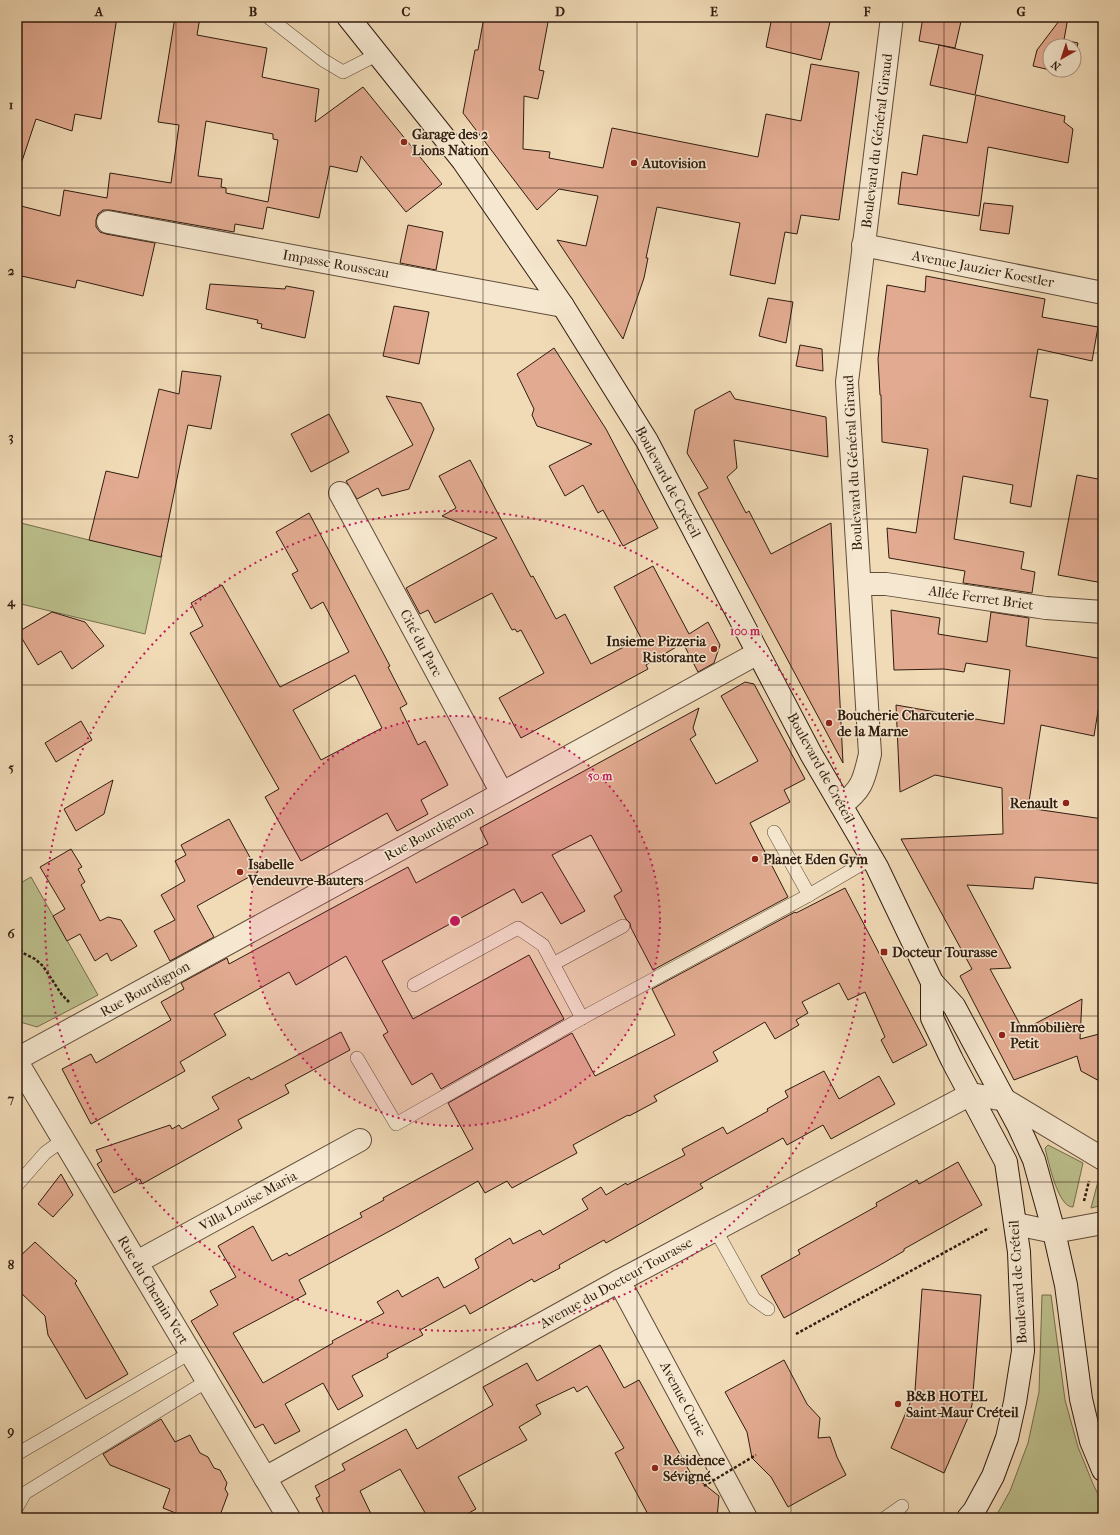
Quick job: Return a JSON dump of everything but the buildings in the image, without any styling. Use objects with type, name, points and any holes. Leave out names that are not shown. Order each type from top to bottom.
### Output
[{"type":"street","name":"Boulevard de Créteil","points":[[348,17],[463,161],[563,306],[647,441],[811,754],[872,858],[932,982],[954,1006],[1005,1100],[1034,1160],[1054,1232],[1066,1285],[1081,1399],[1097,1439],[1103,1470]]},
{"type":"street","name":"Boulevard du Général Giraud","points":[[841,805],[852,797],[863,781],[870,754],[847,382],[892,17]]},
{"type":"street","name":"Impasse Rousseau","points":[[108,222],[563,306]]},
{"type":"street","name":"Avenue Jauzier Koestler","points":[[864,245],[1103,293]]},
{"type":"street","name":"Cité du Parc","points":[[340,493],[502,793]]},
{"type":"street","name":"Allée Ferret Briet","points":[[860,584],[886,584],[1046,608],[1103,612]]},
{"type":"street","name":"Rue Bourdignon","points":[[17,1060],[758,653]]},
{"type":"street","name":"Boulevard de Créteil","points":[[932,982],[932,1018],[952,1060],[1006,1162],[1019,1252],[1023,1351],[1015,1402],[1007,1438],[993,1476],[974,1511],[968,1518]]},
{"type":"street","name":"Rue du Chemin Vert","points":[[17,1060],[63,1140],[289,1518]]},
{"type":"street","points":[[971,1094],[1005,1100],[1103,1159]]},
{"type":"street","name":"Avenue du Docteur Tourasse","points":[[265,1478],[619,1281],[971,1094]]},
{"type":"street","name":"Villa Louise Maria","points":[[137,1262],[360,1140]]},
{"type":"street","points":[[1016,1224],[1054,1232],[1103,1223]]},
{"type":"street","name":"Avenue Curie","points":[[619,1281],[746,1518]]},
{"type":"lane","points":[[268,17],[323,60],[343,72],[378,54]]},
{"type":"lane","points":[[774,832],[809,895]]},
{"type":"lane","points":[[357,1058],[396,1124],[582,1018],[809,895],[872,858]]},
{"type":"lane","points":[[553,964],[622,926]]},
{"type":"lane","points":[[414,985],[518,928],[543,945],[582,1018]]},
{"type":"lane","points":[[17,1185],[45,1154],[63,1140]]},
{"type":"lane","points":[[715,1230],[754,1299],[768,1309]]},
{"type":"lane","points":[[17,1454],[190,1352]]},
{"type":"lane","points":[[17,1507],[24,1493],[207,1381]]},
{"type":"lane","points":[[885,1518],[902,1506]]},
{"type":"path","points":[[17,946],[23,953],[35,959],[43,966],[70,1003]]},
{"type":"path","points":[[1082,1207],[1090,1176]]},
{"type":"path","points":[[796,1334],[991,1227]]},
{"type":"path","points":[[704,1486],[756,1456]]},
{"type":"green space","points":[[17,522],[89,540],[162,555],[145,634],[17,603]]},
{"type":"green space","points":[[31,877],[98,995],[37,1027],[17,1021],[17,885]]},
{"type":"green space","points":[[1048,1145],[1083,1163],[1073,1207],[1068,1205],[1063,1200],[1058,1192],[1045,1148]]},
{"type":"green space","points":[[1100,1174],[1103,1175],[1103,1205],[1091,1208]]},
{"type":"green space","points":[[1042,1295],[1051,1295],[1065,1400],[1078,1447],[1103,1504],[1103,1518],[995,1518],[1010,1491],[1028,1443],[1039,1392]]},
{"type":"place","name":"Garage des 2 Lions Nation","points":[[404,142]]},
{"type":"place","name":"Autovision","points":[[634,163]]},
{"type":"place","name":"Insieme Pizzeria Ristorante","points":[[714,649]]},
{"type":"place","name":"Boucherie Charcuterie de la Marne","points":[[829,723]]},
{"type":"place","name":"Renault","points":[[1066,803]]},
{"type":"place","name":"Planet Eden Gym","points":[[755,859]]},
{"type":"place","name":"Isabelle Vendeuvre-Bauters","points":[[240,872]]},
{"type":"place","name":"Docteur Tourasse","points":[[884,952]]},
{"type":"place","name":"Immobilière Petit","points":[[1002,1035]]},
{"type":"place","name":"B&B HOTEL Saint-Maur Créteil","points":[[898,1404]]},
{"type":"place","name":"Résidence Sévigné","points":[[655,1468]]}]
